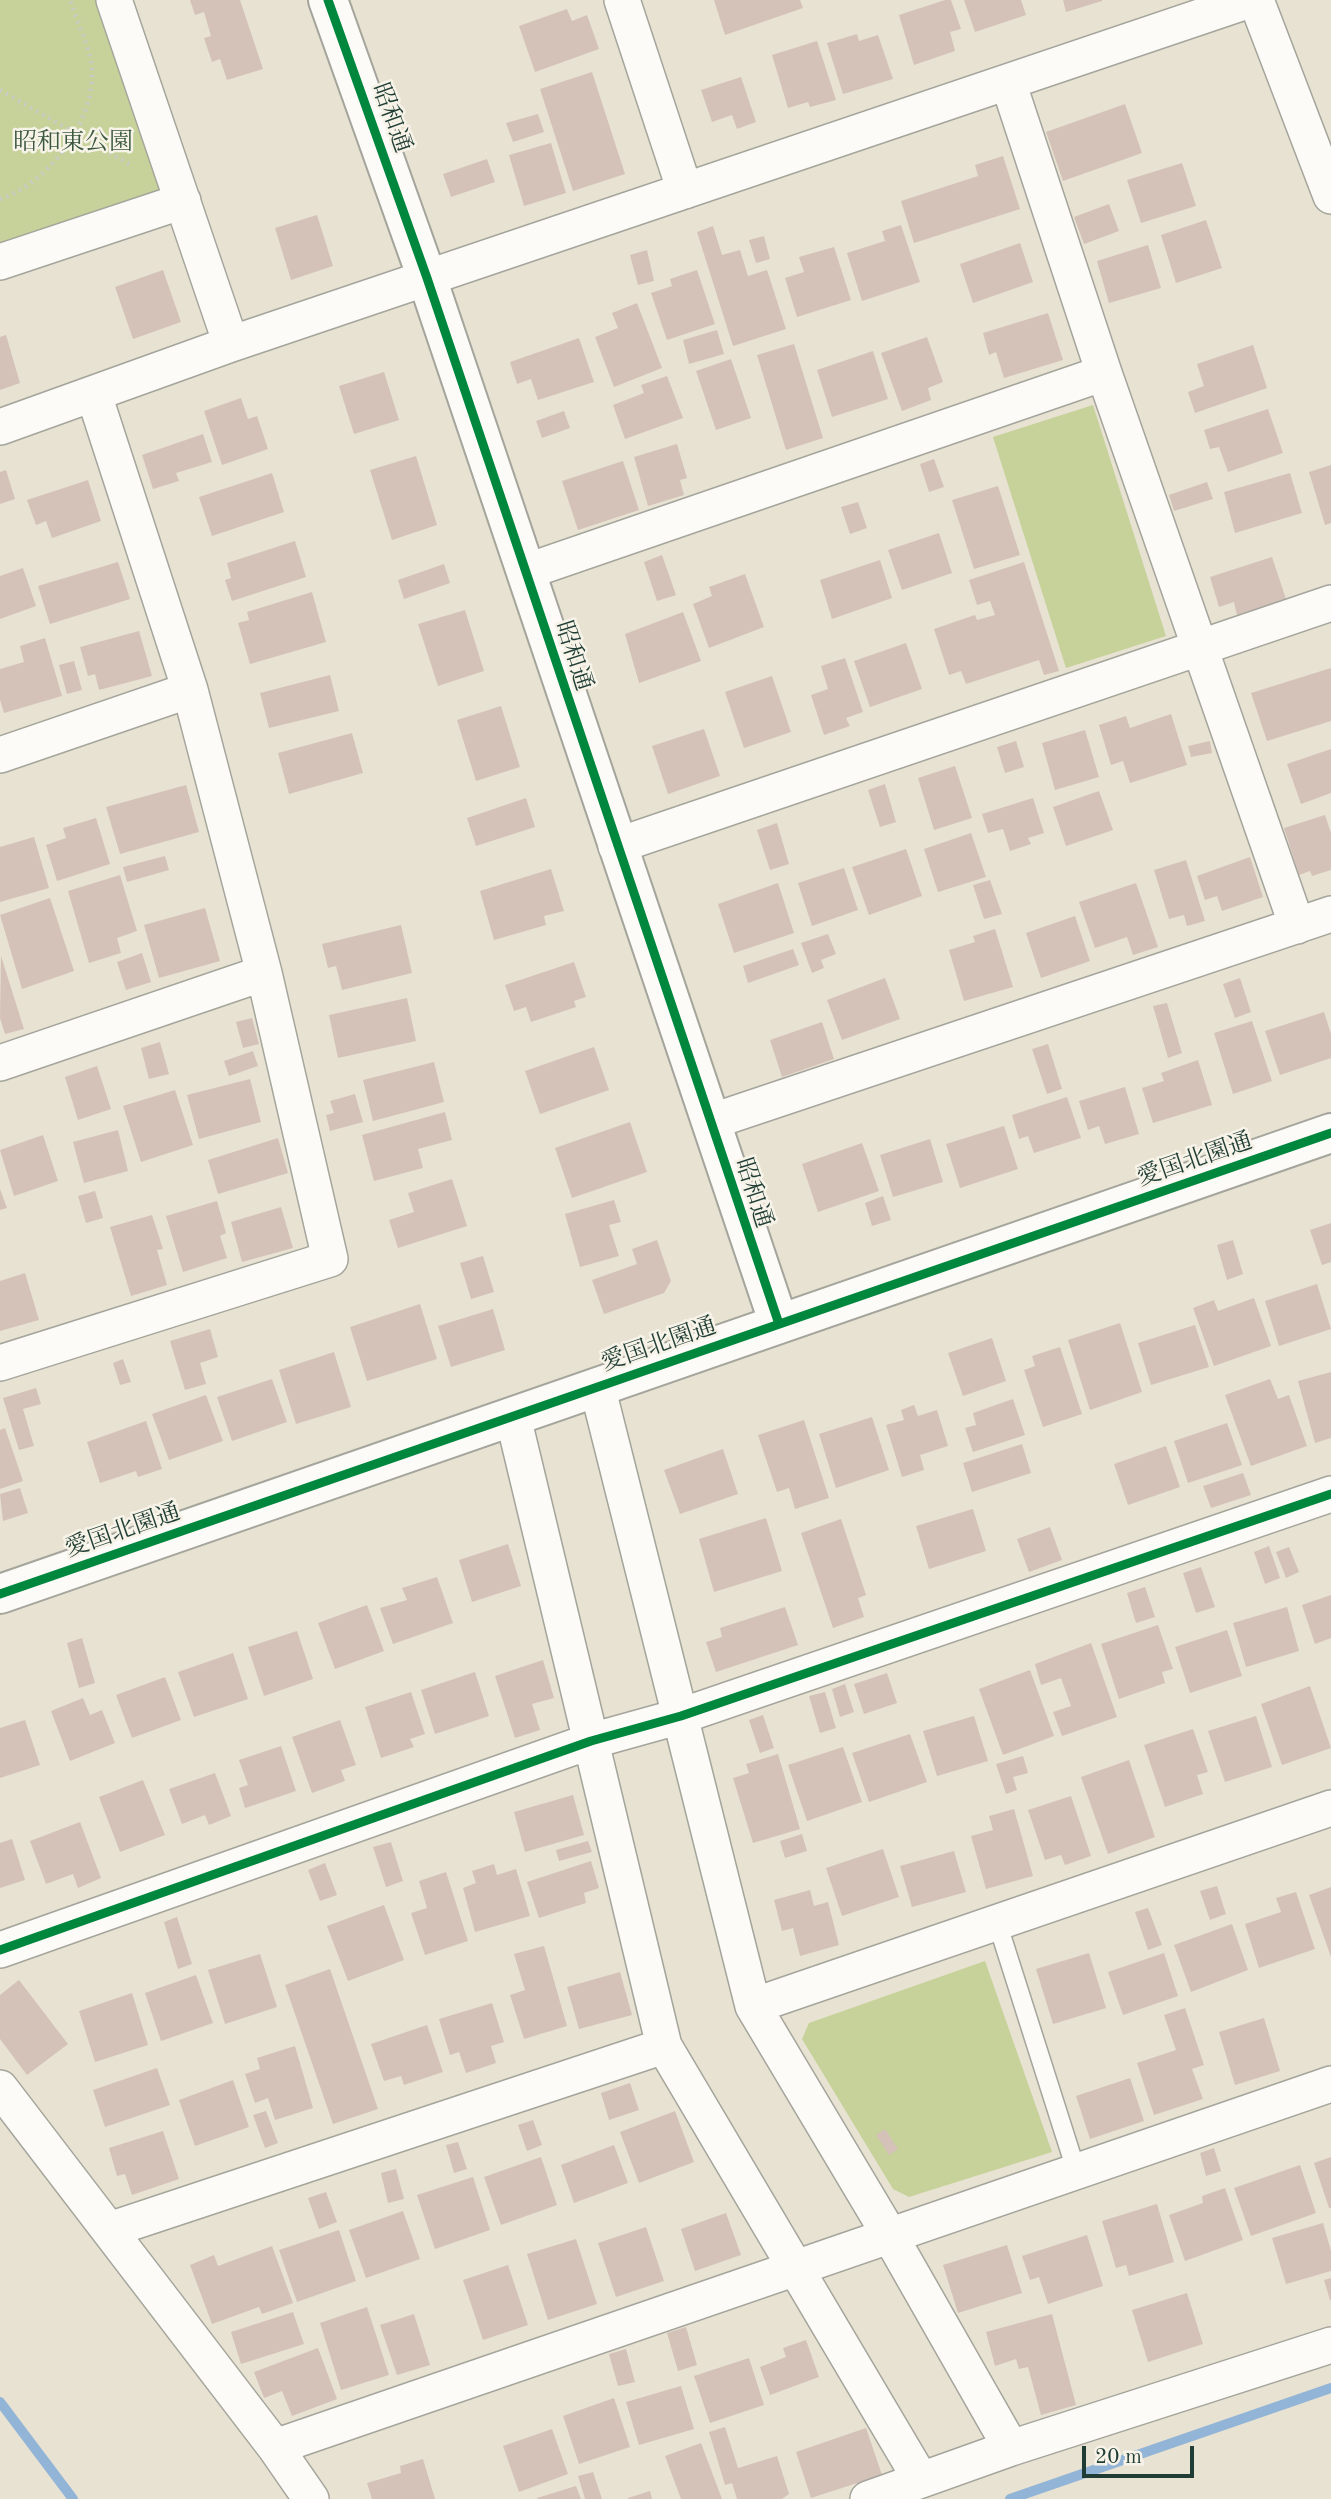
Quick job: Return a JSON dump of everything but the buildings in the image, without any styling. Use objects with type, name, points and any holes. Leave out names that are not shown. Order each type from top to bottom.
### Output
[{"type":"street","points":[[114,0],[231,344]]},
{"type":"street","name":"昭和通","points":[[328,0],[427,278],[779,1324]]},
{"type":"street","points":[[622,0],[685,191]]},
{"type":"street","points":[[0,427],[231,344],[1250,0]]},
{"type":"street","points":[[1256,0],[1331,196]]},
{"type":"street","points":[[1008,82],[1104,373],[1297,926]]},
{"type":"street","points":[[0,261],[183,201]]},
{"type":"street","points":[[525,572],[1104,373]]},
{"type":"street","points":[[0,1363],[330,1259],[264,973],[190,690],[94,395]]},
{"type":"street","points":[[616,846],[1331,603]]},
{"type":"street","points":[[0,755],[190,690]]},
{"type":"street","points":[[710,1122],[1331,914]]},
{"type":"street","points":[[0,1063],[264,973]]},
{"type":"street","name":"愛国北園通","points":[[0,1594],[1331,1133]]},
{"type":"street","points":[[597,1386],[753,2006],[890,2234],[1011,2448]]},
{"type":"street","points":[[513,1417],[664,2046],[921,2480]]},
{"type":"street","points":[[0,1950],[591,1741],[681,1716],[1331,1494]]},
{"type":"street","points":[[753,2006],[1331,1808]]},
{"type":"street","points":[[109,2230],[664,2046]]},
{"type":"street","points":[[275,2447],[1331,2084]]},
{"type":"street","points":[[0,2088],[275,2447],[311,2499]]},
{"type":"street","points":[[867,2499],[1011,2448],[1331,2345]]},
{"type":"lane","points":[[997,1922],[1076,2170]]},
{"type":"path","points":[[0,199],[19,193],[52,164],[74,133],[90,94],[91,62],[70,0]]},
{"type":"path","points":[[0,90],[139,169]]},
{"type":"green space","name":"昭和東公園","points":[[0,0],[101,0],[167,192],[0,247]]},
{"type":"green space","points":[[1093,405],[1166,636],[1066,668],[993,437]]},
{"type":"green space","points":[[985,1961],[1052,2152],[909,2197],[893,2189],[802,2039],[809,2023]]},
{"type":"waterway","points":[[1010,2499],[1331,2388]]},
{"type":"waterway","points":[[0,2402],[73,2499]]},
{"type":"cycle path","points":[[328,0],[427,278],[779,1324]]},
{"type":"cycle path","points":[[0,1594],[1331,1133]]},
{"type":"cycle path","points":[[0,1950],[591,1741],[681,1716],[1331,1494]]}]
